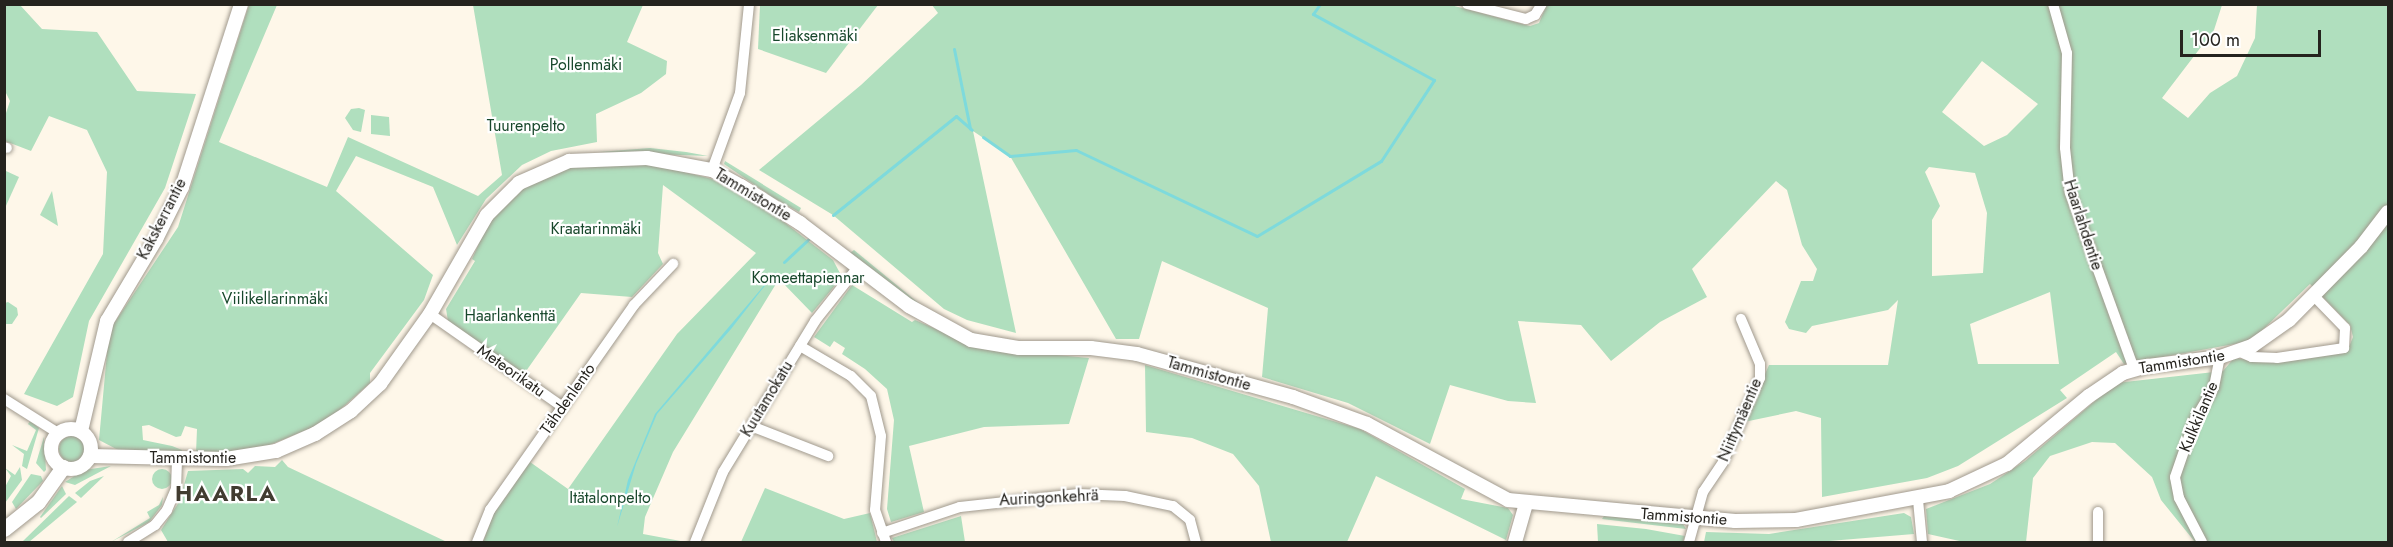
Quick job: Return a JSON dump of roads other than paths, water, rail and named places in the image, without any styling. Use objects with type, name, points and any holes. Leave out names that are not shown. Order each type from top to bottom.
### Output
[{"type":"main road","points":[[4,529],[38,502],[63,467]]},
{"type":"street","name":"Kakskerrantie","points":[[81,431],[107,321],[156,239],[182,187],[241,4]]},
{"type":"street","points":[[712,170],[740,93],[749,4]]},
{"type":"street","points":[[1467,4],[1526,19],[1535,15],[1542,4]]},
{"type":"street","name":"Haarlahdentie","points":[[2054,4],[2067,62],[2065,148],[2070,193],[2134,369]]},
{"type":"street","name":"Tammistontie","points":[[90,456],[177,459],[258,455],[294,444],[332,424],[380,384],[430,314],[487,215],[519,183],[538,172],[569,161],[601,157],[647,158],[712,170],[791,218],[909,306],[971,340],[1019,348],[1091,348],[1137,354],[1293,397],[1367,424],[1497,496],[1526,504],[1774,522],[1918,500],[1962,487],[2007,464],[2104,385],[2134,369],[2240,352],[2271,334],[2313,295],[2361,247],[2388,212]]},
{"type":"street","name":"Tähdenlento","points":[[477,543],[490,510],[562,407],[634,305],[673,264]]},
{"type":"street","name":"Kuutamokatu","points":[[695,543],[723,472],[800,346],[858,267]]},
{"type":"street","points":[[2240,352],[2252,357],[2277,358],[2344,348],[2345,328],[2313,295]]},
{"type":"street","name":"Meteorikatu","points":[[430,314],[562,407]]},
{"type":"street","name":"Niittymäentie","points":[[1689,543],[1702,492],[1723,462],[1761,378],[1760,364],[1741,319]]},
{"type":"street","name":"Auringonkehrä","points":[[800,346],[851,376],[872,396],[880,421],[875,497],[884,538],[960,507],[1078,494],[1125,496],[1173,506],[1190,519],[1196,543]]},
{"type":"street","name":"Kulkkilantie","points":[[2202,543],[2179,498],[2175,477],[2195,419],[2214,387],[2220,357]]},
{"type":"street","points":[[4,399],[58,434]]},
{"type":"street","points":[[751,426],[828,456]]},
{"type":"street","points":[[68,429],[81,431],[89,439],[90,456],[81,466],[63,467],[51,453],[58,434],[68,429]]},
{"type":"street","points":[[128,543],[155,525],[167,510],[176,489],[177,459]]},
{"type":"street","points":[[1918,500],[1922,543]]},
{"type":"street","points":[[1515,543],[1526,504]]},
{"type":"street","points":[[2098,512],[2098,543]]},
{"type":"water","points":[[778,269],[731,329],[657,414],[636,464],[617,527],[628,480],[655,414]]},
{"type":"waterway","points":[[983,137],[1010,156],[1076,150],[1257,236],[1381,161],[1434,80],[1313,14],[1320,4]]},
{"type":"waterway","points":[[954,49],[970,128]]},
{"type":"waterway","points":[[833,215],[956,116],[972,130]]},
{"type":"waterway","points":[[784,262],[808,240]]},
{"type":"district","name":"HAARLA","points":[[226,494]]},
{"type":"park label","name":"Eliaksenmäki","points":[[815,36]]},
{"type":"park label","name":"Pollenmäki","points":[[586,65]]},
{"type":"park label","name":"Tuurenpelto","points":[[526,126]]},
{"type":"park label","name":"Kraatarinmäki","points":[[596,229]]},
{"type":"park label","name":"Komeettapiennar","points":[[808,278]]},
{"type":"park label","name":"Viilikellarinmäki","points":[[275,299]]},
{"type":"park label","name":"Haarlankenttä","points":[[510,316]]},
{"type":"park label","name":"Itätalonpelto","points":[[610,498]]}]
